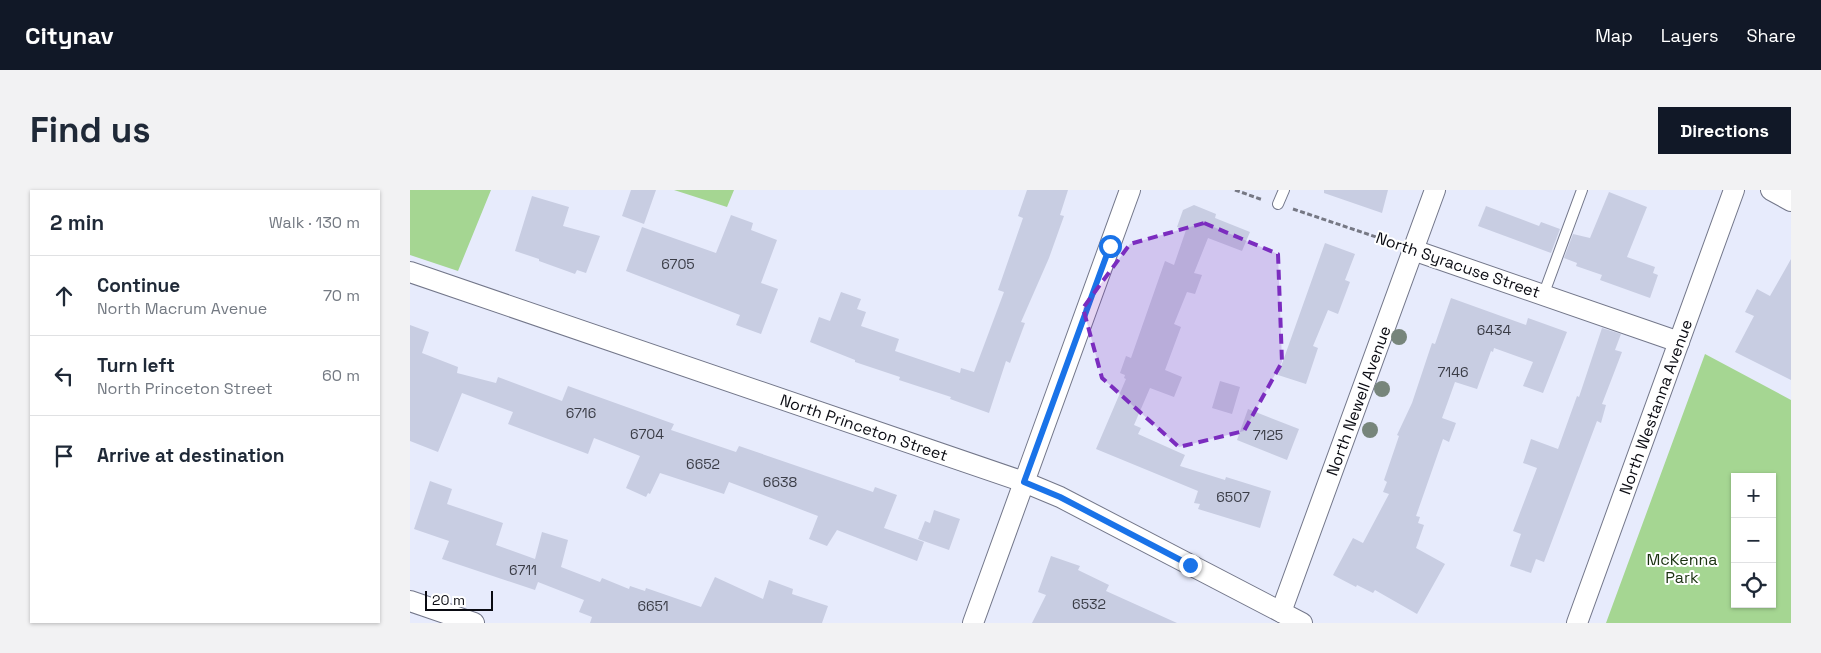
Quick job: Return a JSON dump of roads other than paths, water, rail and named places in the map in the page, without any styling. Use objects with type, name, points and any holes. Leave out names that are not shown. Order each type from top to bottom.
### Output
[{"type":"street","points":[[973,623],[1130,190]]},
{"type":"street","name":"North Newell Avenue","points":[[1281,612],[1435,190]]},
{"type":"street","name":"North Westanna Avenue","points":[[1577,623],[1734,190]]},
{"type":"street","points":[[1771,190],[1791,201]]},
{"type":"street","name":"North Syracuse Street","points":[[1413,250],[1544,293],[1679,342]]},
{"type":"street","name":"North Princeton Street","points":[[410,272],[1024,482],[1060,497],[1302,623]]},
{"type":"street","points":[[410,601],[474,623]]},
{"type":"lane","points":[[1278,204],[1284,190]]},
{"type":"lane","points":[[1544,293],[1582,190]]},
{"type":"park label","name":"McKenna Park","points":[[1682,568]]}]
